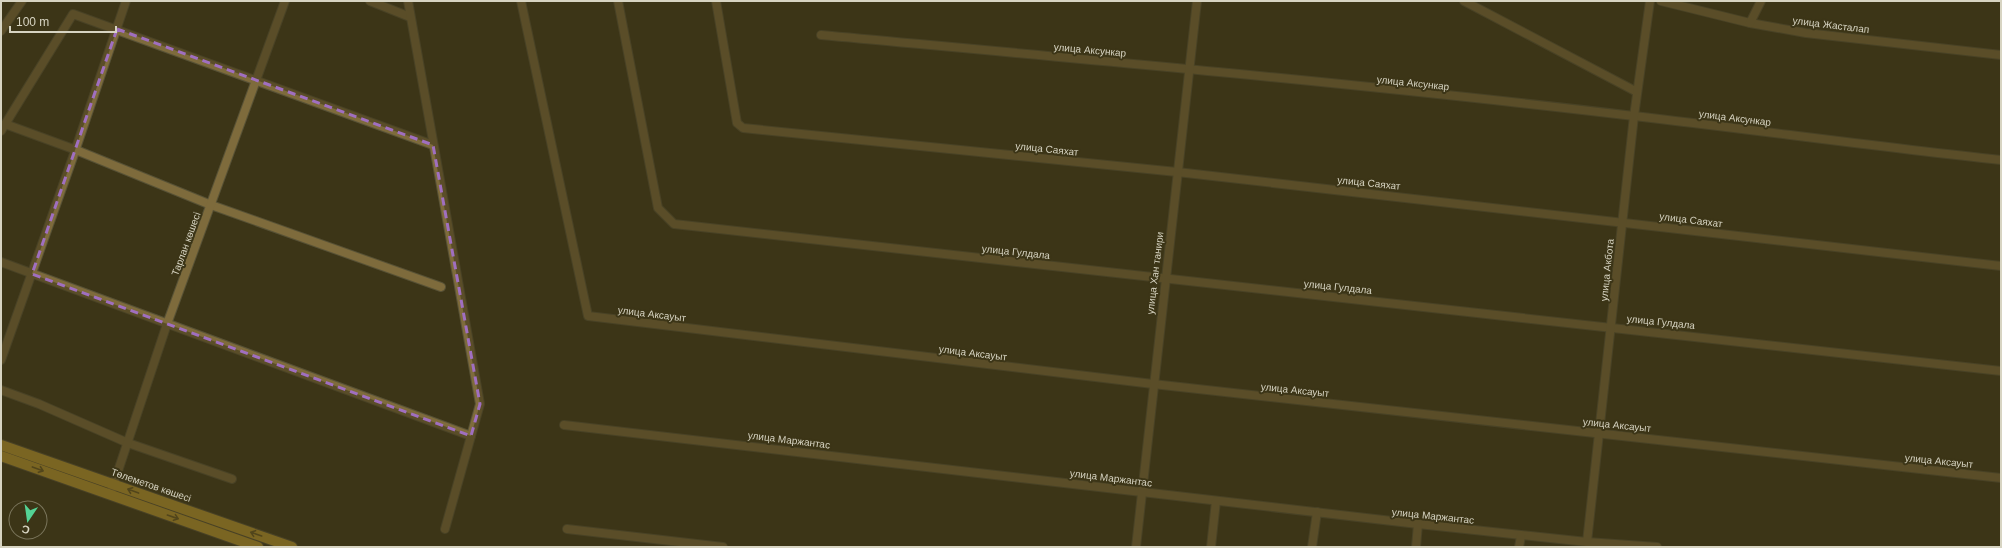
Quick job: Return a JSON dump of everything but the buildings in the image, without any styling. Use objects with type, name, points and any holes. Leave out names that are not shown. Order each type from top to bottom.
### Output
[{"type":"main road","name":"Төлеметов көшесі","points":[[1,445],[292,547]]},
{"type":"main road","points":[[1,456],[258,547]]},
{"type":"street","points":[[1,31],[22,1]]},
{"type":"street","points":[[1,360],[76,150],[126,1]]},
{"type":"street","name":"Тарлан көшесі","points":[[110,495],[168,324],[285,1]]},
{"type":"street","points":[[370,1],[410,17]]},
{"type":"street","points":[[408,1],[480,404],[445,529]]},
{"type":"street","name":"улица Аксауыт","points":[[521,1],[588,316],[1153,384],[1599,432],[2001,478]]},
{"type":"street","name":"улица Гулдала","points":[[618,1],[658,208],[674,224],[2001,371]]},
{"type":"street","name":"улица Саяхат","points":[[716,1],[737,123],[743,128],[759,131],[1177,172],[2001,266]]},
{"type":"street","name":"улица Хан танири","points":[[1136,547],[1153,384],[1197,1]]},
{"type":"street","points":[[1466,1],[1637,92]]},
{"type":"street","name":"улица Акбота","points":[[1587,542],[1634,116],[1650,1]]},
{"type":"street","name":"улица Жасталап","points":[[1661,1],[1750,23],[1806,33],[2001,55]]},
{"type":"street","points":[[1750,23],[1761,1]]},
{"type":"street","points":[[434,145],[73,14],[3,128],[76,150],[211,205],[441,287]]},
{"type":"street","name":"улица Аксункар","points":[[821,35],[1189,69],[1634,116],[2001,160]]},
{"type":"street","points":[[1,262],[471,436]]},
{"type":"street","points":[[1,390],[39,404],[128,443],[232,479]]},
{"type":"street","name":"улица Маржантас","points":[[564,424],[1520,536],[1657,547]]},
{"type":"street","points":[[1211,547],[1216,501]]},
{"type":"street","points":[[1312,547],[1317,512]]},
{"type":"street","points":[[1416,547],[1418,524]]},
{"type":"street","points":[[567,530],[723,547]]},
{"type":"street","points":[[1519,547],[1520,536]]},
{"type":"highlighted area","points":[[117,29],[433,145],[480,404],[471,436],[32,274]]}]
